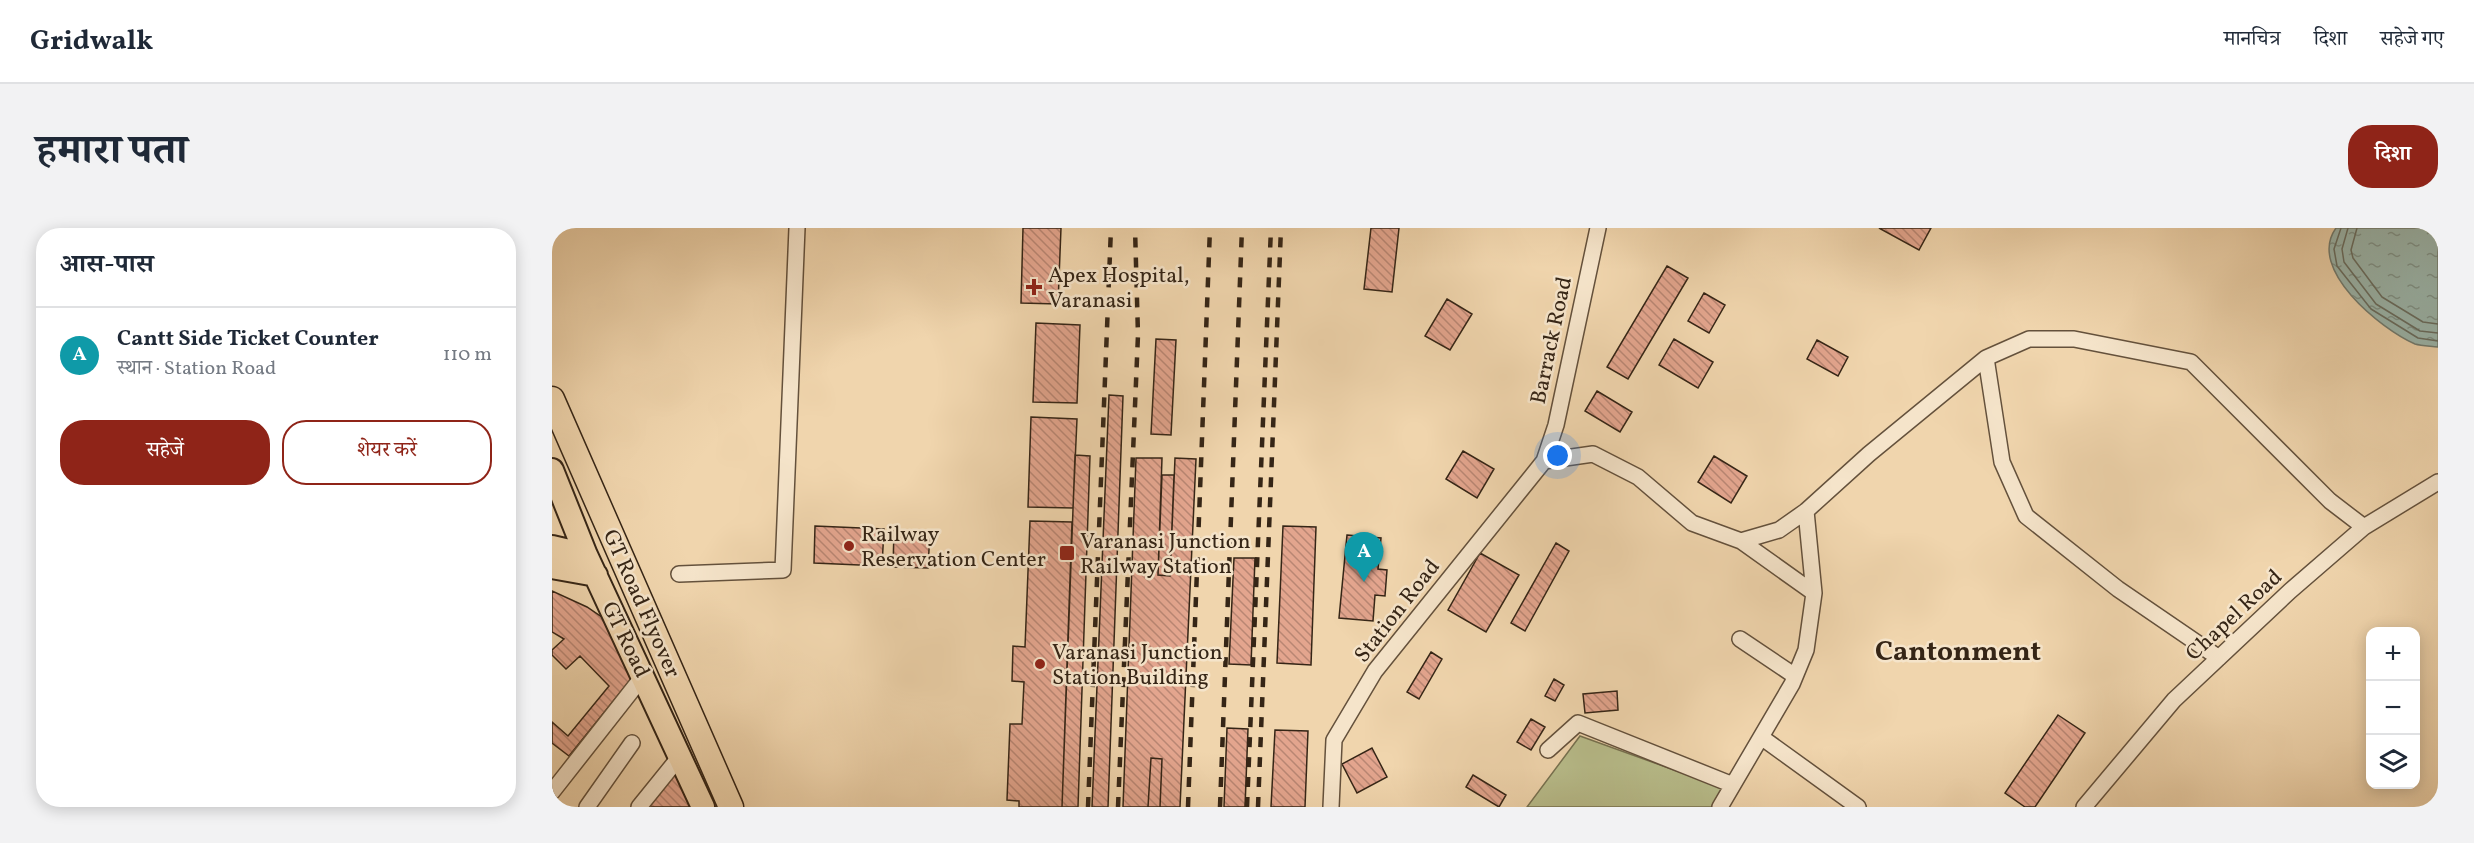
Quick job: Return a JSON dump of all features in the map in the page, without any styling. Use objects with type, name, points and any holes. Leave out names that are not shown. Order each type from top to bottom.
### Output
[{"type":"highway","name":"GT Road Flyover","points":[[552,399],[731,807]]},
{"type":"highway","name":"GT Road Flyover","points":[[552,440],[713,807]]},
{"type":"main road","name":"GT Road","points":[[552,382],[741,807]]},
{"type":"main road","name":"GT Road","points":[[552,470],[591,565],[644,675],[703,807]]},
{"type":"main road","points":[[552,547],[591,565]]},
{"type":"main road","points":[[552,567],[591,565]]},
{"type":"street","points":[[679,574],[783,570],[797,228]]},
{"type":"street","name":"Barrack Road","points":[[1544,461],[1556,425],[1598,228]]},
{"type":"street","points":[[1741,541],[1779,530],[1806,512],[1869,454],[1986,358],[2029,339],[2074,339],[2191,362],[2330,501],[2364,526]]},
{"type":"street","points":[[1986,358],[2002,462],[2026,516],[2118,589],[2219,658]]},
{"type":"street","points":[[1544,461],[1593,454],[1638,477],[1692,524],[1741,541],[1814,593]]},
{"type":"street","name":"Station Road","points":[[1331,807],[1334,740],[1375,671],[1544,461]]},
{"type":"street","name":"Chapel Road","points":[[2084,807],[2174,700],[2219,658],[2364,526],[2393,507],[2431,493],[2438,482]]},
{"type":"street","points":[[1720,807],[1795,676],[1806,650],[1814,593],[1806,512]]},
{"type":"street","points":[[1740,639],[1795,676]]},
{"type":"street","points":[[552,792],[644,675]]},
{"type":"street","points":[[1548,750],[1578,723],[1733,786]]},
{"type":"street","points":[[1761,737],[1858,807]]},
{"type":"street","points":[[587,807],[632,743]]},
{"type":"street","points":[[639,807],[681,755]]},
{"type":"green space","points":[[1580,736],[1724,788],[1714,807],[1527,807]]},
{"type":"water","points":[[2336,228],[2438,228],[2438,347],[2415,344],[2401,336],[2367,312],[2352,296],[2339,279],[2331,261],[2329,244]]},
{"type":"building","points":[[1023,228],[1061,228],[1058,304],[1021,303]]},
{"type":"building","points":[[1371,228],[1399,228],[1392,292],[1364,289]]},
{"type":"building","points":[[1879,228],[1931,228],[1919,250]]},
{"type":"building","points":[[1667,266],[1688,278],[1628,379],[1607,367]]},
{"type":"building","points":[[1704,293],[1725,305],[1709,333],[1688,321]]},
{"type":"building","points":[[1447,299],[1472,314],[1450,350],[1425,336]]},
{"type":"building","points":[[1036,323],[1080,325],[1077,403],[1033,402]]},
{"type":"building","points":[[1156,339],[1176,340],[1171,435],[1151,434]]},
{"type":"building","points":[[1674,339],[1713,362],[1698,388],[1659,365]]},
{"type":"building","points":[[1817,340],[1848,357],[1838,376],[1807,359]]},
{"type":"building","points":[[1597,391],[1632,412],[1620,432],[1585,411]]},
{"type":"building","points":[[1109,395],[1123,396],[1108,807],[1092,807]]},
{"type":"building","points":[[1031,417],[1077,419],[1073,508],[1028,507]]},
{"type":"building","points":[[1463,451],[1494,469],[1477,498],[1446,479]]},
{"type":"building","points":[[1075,455],[1090,456],[1078,807],[1062,807]]},
{"type":"building","points":[[1714,456],[1747,476],[1731,503],[1698,482]]},
{"type":"building","points":[[1136,458],[1162,458],[1158,575],[1170,576],[1175,458],[1196,459],[1180,807],[1160,807],[1162,759],[1151,758],[1148,807],[1123,807]]},
{"type":"building","points":[[1162,475],[1174,475],[1170,576],[1158,575]]},
{"type":"building","name":"Varanasi Junction Station Building","points":[[1030,521],[1072,522],[1062,807],[1019,807],[1019,801],[1007,800],[1010,724],[1022,724],[1024,682],[1012,681],[1013,646],[1025,647]]},
{"type":"building","name":"Railway Reservation Center","points":[[815,526],[884,529],[882,566],[814,563]]},
{"type":"building","points":[[1283,526],[1316,527],[1311,665],[1277,663]]},
{"type":"building","points":[[894,531],[930,532],[928,568],[893,567]]},
{"type":"building","points":[[1347,535],[1381,538],[1378,569],[1387,570],[1385,596],[1375,595],[1373,621],[1339,618]]},
{"type":"building","points":[[1556,543],[1569,551],[1525,631],[1511,623]]},
{"type":"building","points":[[1480,553],[1519,575],[1486,632],[1448,610]]},
{"type":"building","points":[[1234,558],[1255,558],[1251,665],[1229,664]]},
{"type":"building","points":[[552,591],[587,607],[609,622],[636,673],[569,756],[552,743],[552,722],[568,736],[609,686],[580,656],[566,669],[552,655],[552,650],[564,639],[552,632]]},
{"type":"building","points":[[1431,652],[1442,659],[1419,699],[1407,692]]},
{"type":"building","points":[[1554,679],[1564,685],[1555,701],[1545,696]]},
{"type":"building","points":[[1617,691],[1618,710],[1585,713],[1583,694]]},
{"type":"building","points":[[2058,715],[2085,733],[2035,807],[2025,807],[2005,793]]},
{"type":"building","points":[[1531,719],[1545,727],[1531,750],[1517,742]]},
{"type":"building","points":[[1227,728],[1248,729],[1245,807],[1224,807]]},
{"type":"building","points":[[1275,730],[1308,731],[1305,807],[1271,807]]},
{"type":"building","points":[[1372,748],[1387,777],[1357,793],[1342,764]]},
{"type":"building","points":[[1151,758],[1162,759],[1160,807],[1148,807]]},
{"type":"building","points":[[674,774],[692,786],[694,807],[649,807]]},
{"type":"building","points":[[1473,775],[1506,795],[1499,807],[1466,787]]},
{"type":"railway","points":[[1088,807],[1111,228]]},
{"type":"railway","points":[[1118,807],[1138,335],[1135,228]]},
{"type":"railway","points":[[1188,807],[1210,228]]},
{"type":"railway","points":[[1220,807],[1242,228]]},
{"type":"railway","points":[[1247,807],[1271,228]]},
{"type":"railway","points":[[1258,807],[1281,228]]},
{"type":"place","name":"Apex Hospital, Varanasi","points":[[1034,287]]},
{"type":"place","name":"Railway Reservation Center","points":[[849,546]]},
{"type":"place","name":"Varanasi Junction Railway Station","points":[[1067,553]]},
{"type":"place","name":"Cantt Side Ticket Counter","points":[[1364,582]]},
{"type":"place","name":"Varanasi Junction Station Building","points":[[1040,664]]},
{"type":"district","name":"Cantonment","points":[[1958,650]]}]
